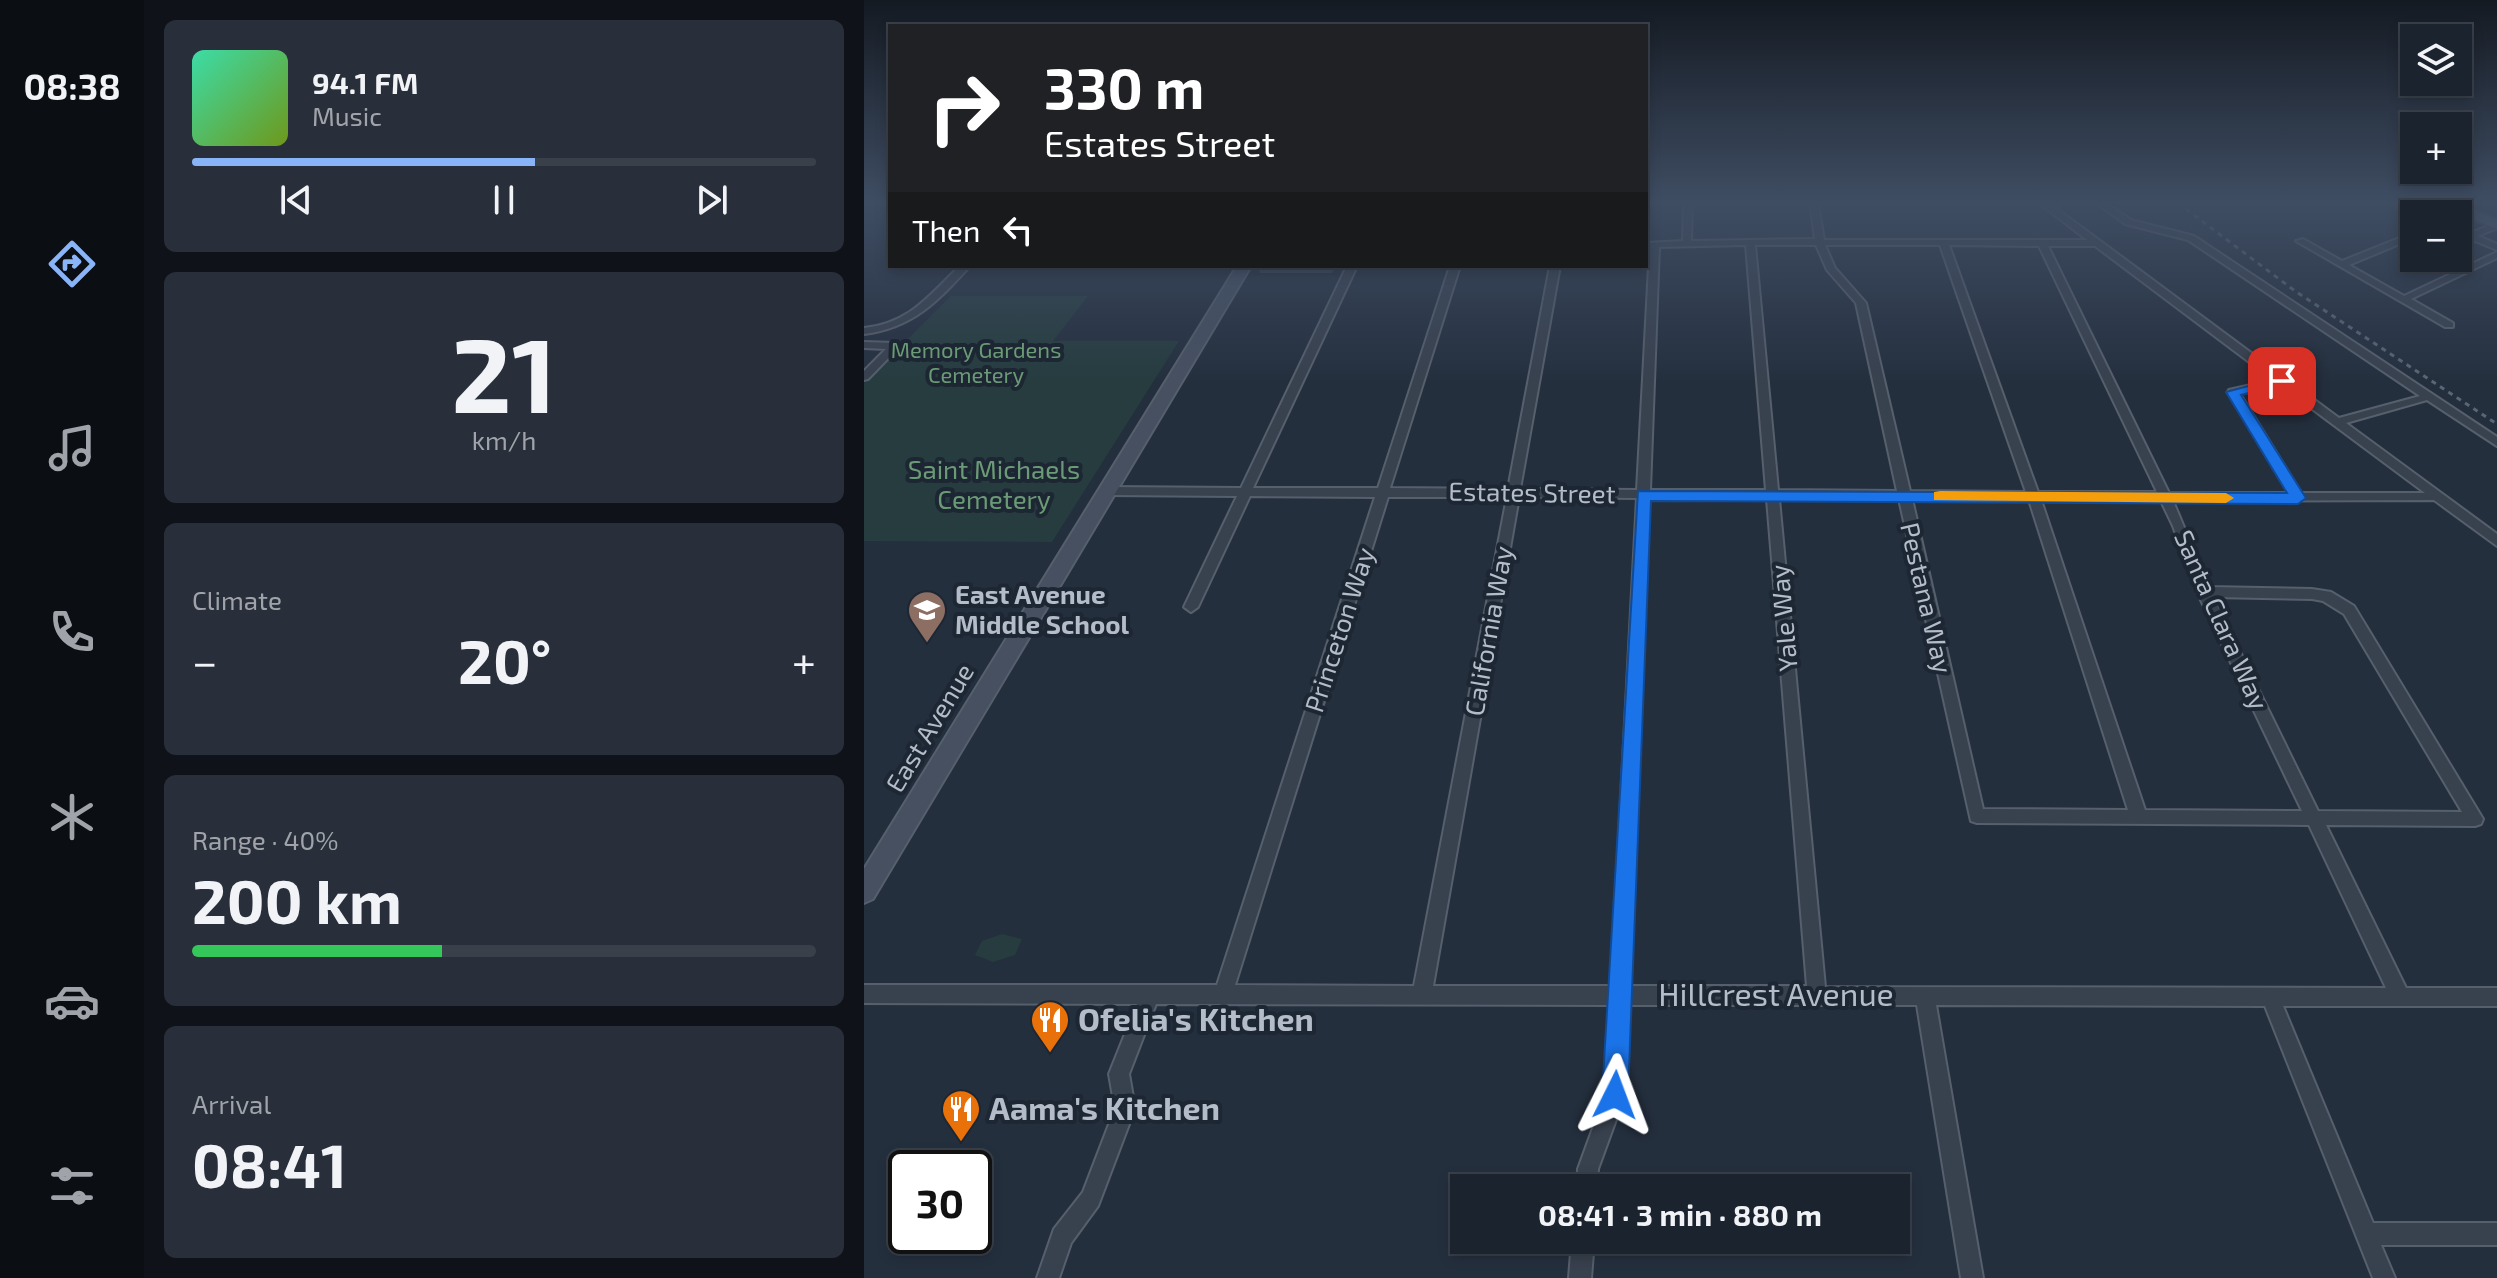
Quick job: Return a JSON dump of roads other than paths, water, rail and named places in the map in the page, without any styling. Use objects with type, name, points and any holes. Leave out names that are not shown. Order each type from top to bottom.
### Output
[{"type":"main road","name":"East Avenue","points":[[864,891],[1243,268]]},
{"type":"street","points":[[1588,1174],[1615,1095],[1643,495],[1650,263]]},
{"type":"street","name":"Yale Way","points":[[1752,263],[1817,995]]},
{"type":"street","name":"Pestana Way","points":[[1828,263],[1861,303],[1977,816],[2139,817]]},
{"type":"street","points":[[1951,263],[2034,497],[2139,817],[2475,819],[2349,610],[2326,596],[2312,594],[2204,592]]},
{"type":"street","name":"Santa Clara Way","points":[[2051,263],[2179,526],[2204,592],[2400,996]]},
{"type":"street","points":[[2123,263],[2497,541]]},
{"type":"street","points":[[2228,263],[2497,442]]},
{"type":"street","points":[[2337,263],[2449,325]]},
{"type":"street","points":[[2341,265],[2347,263]]},
{"type":"street","points":[[2402,300],[2481,263]]},
{"type":"street","points":[[864,331],[893,326],[917,314],[963,268]]},
{"type":"street","points":[[1191,607],[1351,268]]},
{"type":"street","name":"Princeton Way","points":[[1223,994],[1454,268]]},
{"type":"street","name":"California Way","points":[[1422,995],[1555,268]]},
{"type":"street","points":[[864,345],[895,346],[864,377]]},
{"type":"street","points":[[2282,381],[2233,392],[2298,498]]},
{"type":"street","points":[[2338,422],[2427,397]]},
{"type":"street","name":"Estates Street","points":[[1106,491],[1515,492],[1773,497],[2437,496]]},
{"type":"street","name":"Hillcrest Avenue","points":[[864,994],[2497,997]]},
{"type":"street","points":[[1048,1278],[1062,1237],[1091,1199],[1121,1119],[1123,1097],[1119,1074],[1150,995]]},
{"type":"street","points":[[1925,995],[1972,1278]]},
{"type":"street","points":[[2270,996],[2384,1278]]},
{"type":"street","points":[[2366,1234],[2497,1234]]},
{"type":"street","points":[[1580,1278],[1582,1254]]},
{"type":"railway","points":[[2257,263],[2295,291],[2497,424]]},
{"type":"place","name":"East Avenue Middle School","points":[[927,644]]},
{"type":"place","name":"Ofelia's Kitchen","points":[[1050,1054]]},
{"type":"place","name":"Aama's Kitchen","points":[[961,1143]]},
{"type":"park label","name":"Memory Gardens Cemetery","points":[[976,362]]},
{"type":"park label","name":"Saint Michaels Cemetery","points":[[994,485]]}]
